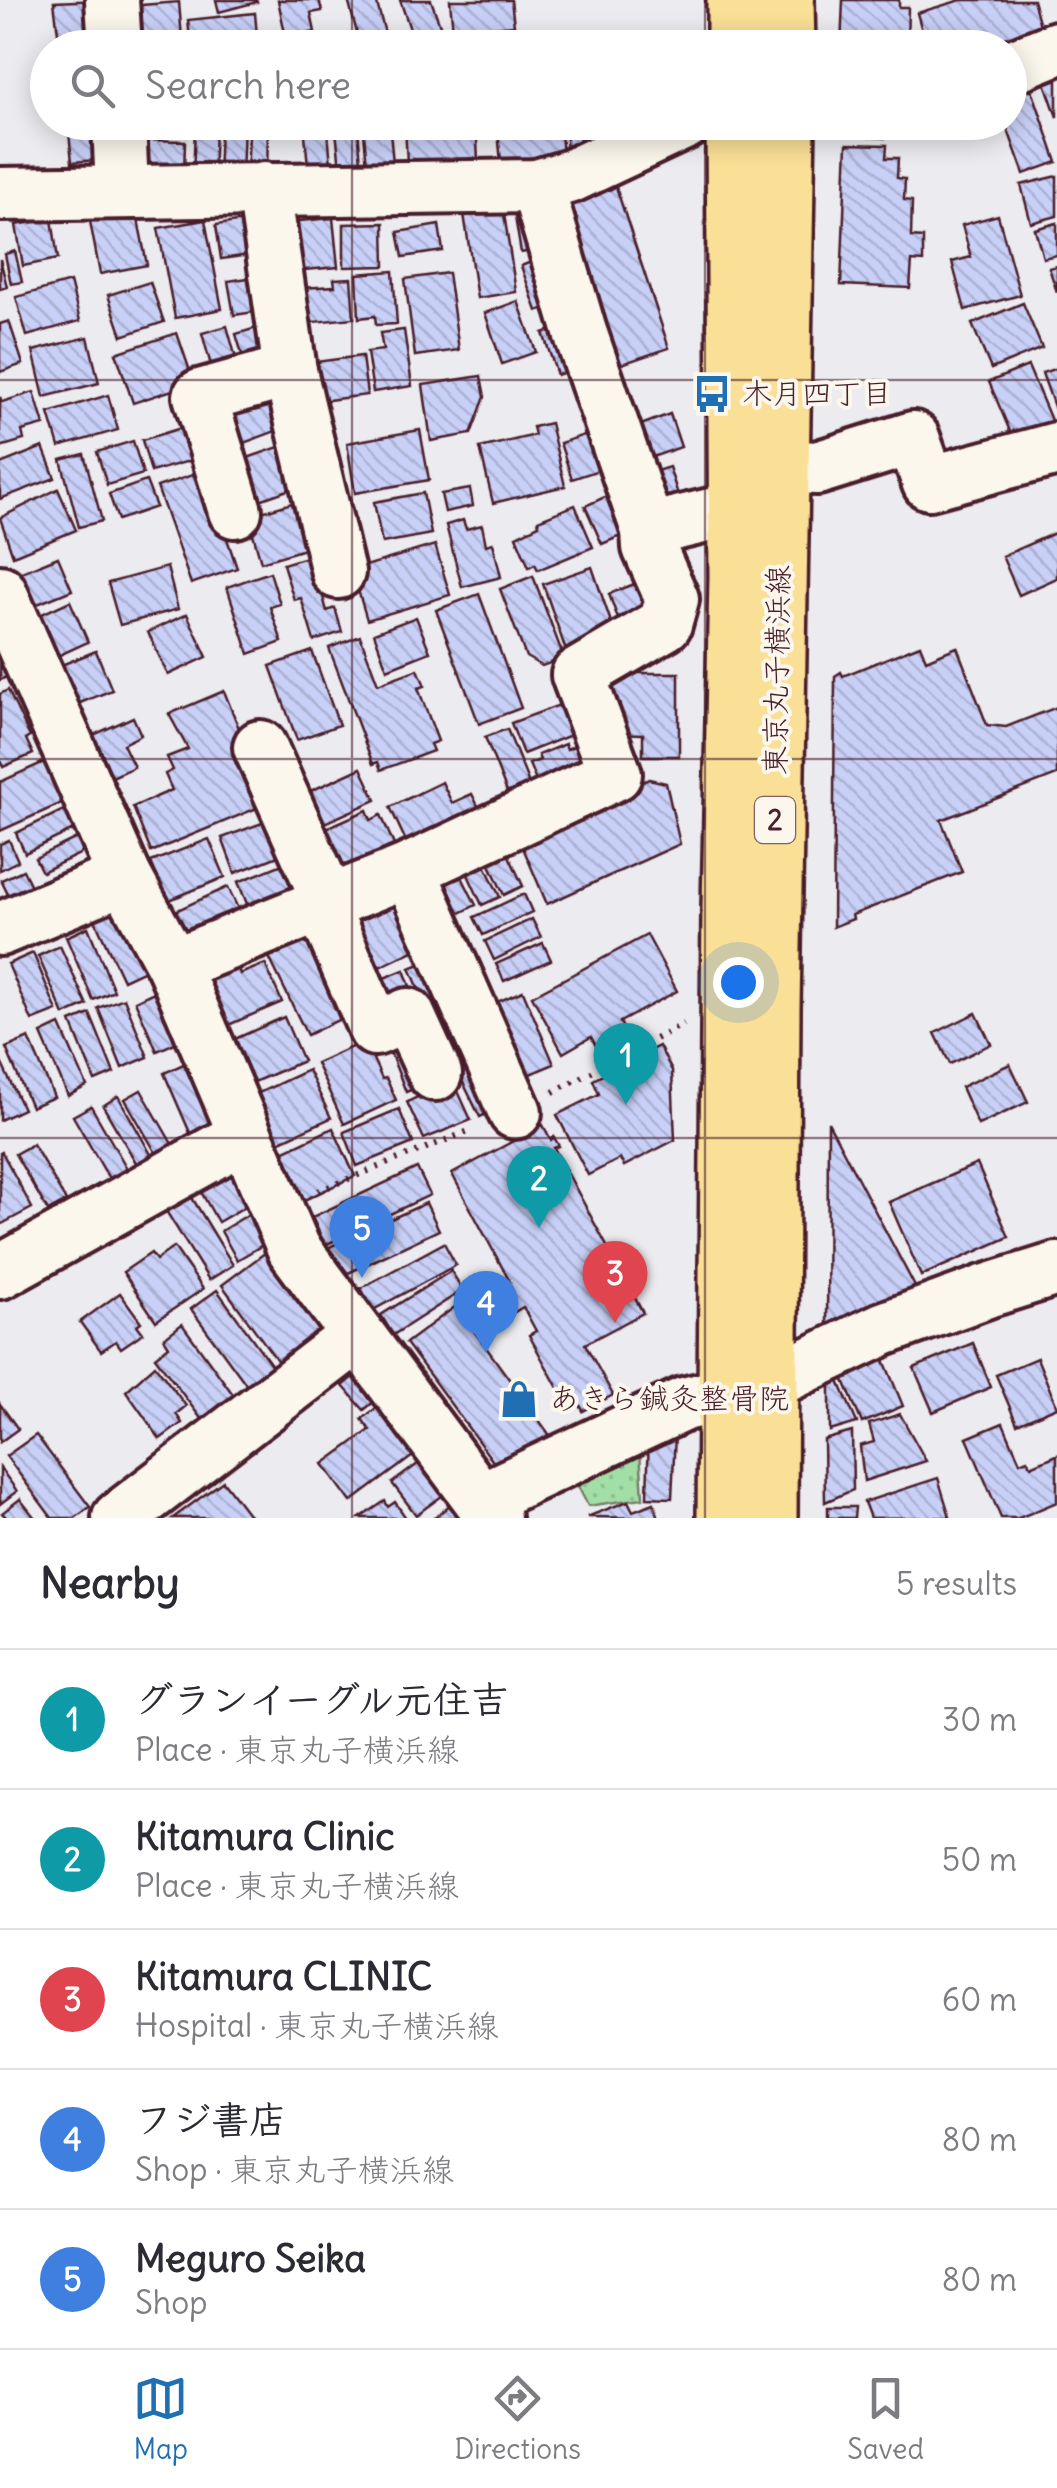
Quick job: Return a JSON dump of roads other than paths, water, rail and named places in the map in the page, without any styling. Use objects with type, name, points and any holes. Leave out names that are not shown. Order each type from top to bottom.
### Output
[{"type":"main road","points":[[734,30],[735,0]]},
{"type":"main road","points":[[786,0],[786,30]]},
{"type":"main road","name":"東京丸子横浜線","points":[[734,140],[748,1388],[769,1518]]},
{"type":"main road","name":"東京丸子横浜線","points":[[724,1518],[748,1388],[786,302],[786,140]]},
{"type":"street","points":[[112,0],[114,30]]},
{"type":"street","points":[[1027,60],[1057,48]]},
{"type":"street","points":[[120,140],[122,190]]},
{"type":"street","points":[[0,194],[537,186],[571,176],[648,140]]},
{"type":"street","points":[[173,966],[408,870],[615,774],[578,675],[665,624],[672,598],[649,547],[648,530],[580,332],[537,186]]},
{"type":"street","points":[[264,188],[290,371],[338,572]]},
{"type":"street","points":[[235,511],[200,396],[290,371]]},
{"type":"street","points":[[780,466],[816,468],[913,438],[929,483],[1057,449]]},
{"type":"street","points":[[648,530],[736,509]]},
{"type":"street","points":[[0,592],[125,877],[173,966],[294,1249],[487,1509],[684,1404],[748,1388],[883,1329],[987,1290],[1057,1270]]},
{"type":"street","points":[[260,747],[374,1029],[408,1015],[435,1074]]},
{"type":"street","points":[[408,870],[515,1112]]},
{"type":"street","points":[[0,929],[125,877]]},
{"type":"street","points":[[0,1272],[244,1136]]},
{"type":"street","points":[[119,1518],[357,1336]]},
{"type":"place","name":"木月四丁目","points":[[712,394]]},
{"type":"place","name":"グランイーグル元住吉","points":[[626,1105]]},
{"type":"place","name":"Kitamura Clinic","points":[[539,1228]]},
{"type":"place","name":"Meguro Seika","points":[[362,1278]]},
{"type":"place","name":"Kitamura CLINIC","points":[[615,1323]]},
{"type":"place","name":"フジ書店","points":[[486,1353]]},
{"type":"place","name":"あきら鍼灸整骨院","points":[[519,1399]]}]
